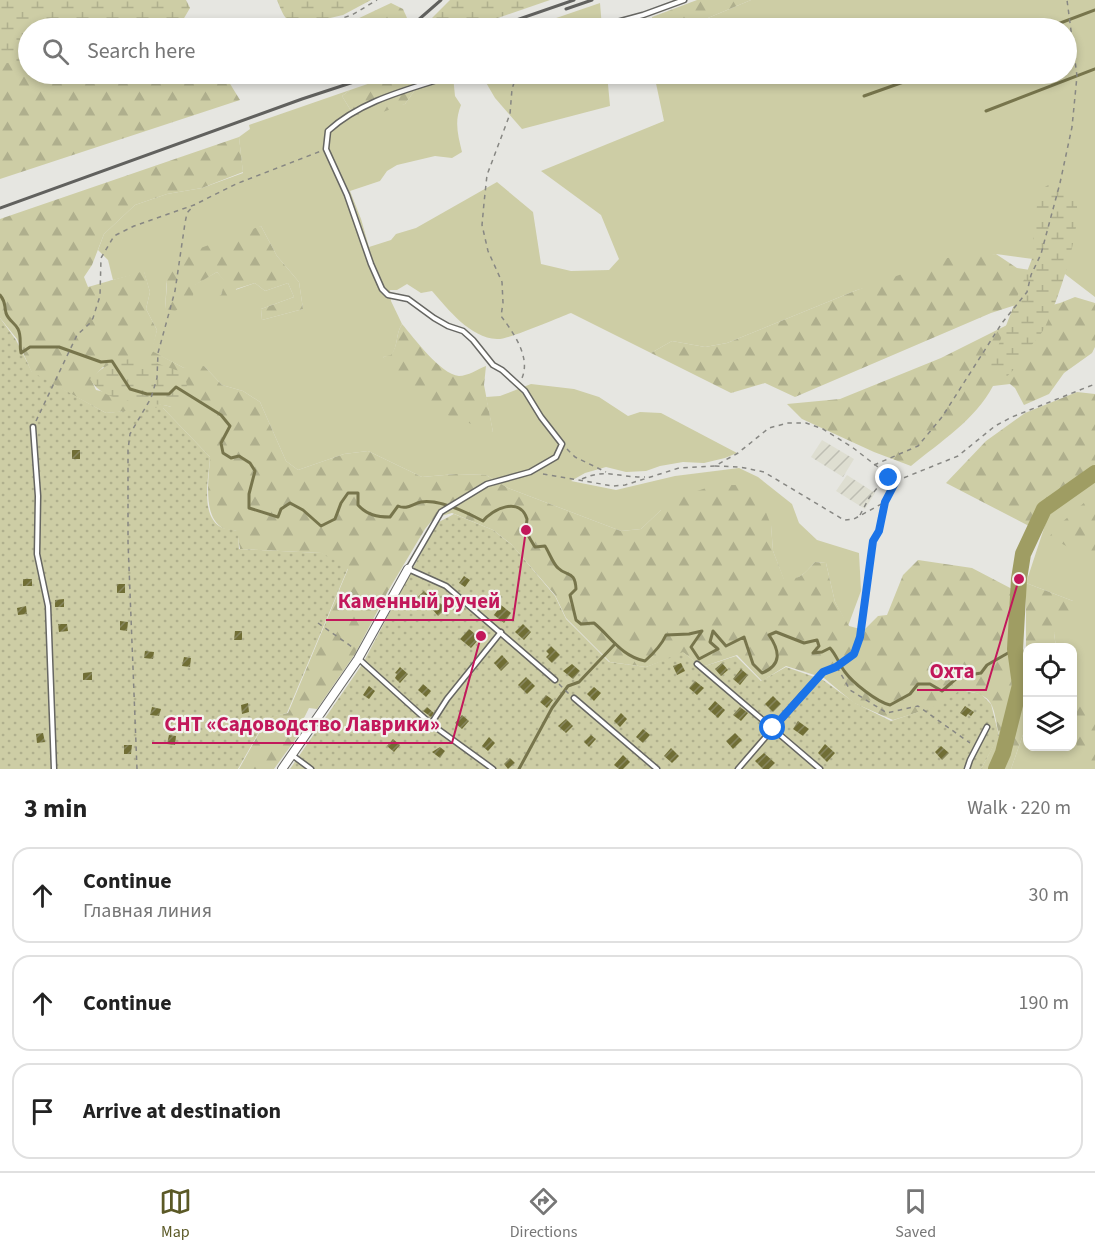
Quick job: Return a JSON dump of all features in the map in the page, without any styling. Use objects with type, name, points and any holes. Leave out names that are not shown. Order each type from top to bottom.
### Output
[{"type":"street","points":[[282,769],[359,656],[408,569]]},
{"type":"lane","points":[[632,18],[684,0]]},
{"type":"lane","points":[[427,84],[366,105],[348,114],[328,131],[326,149],[347,195],[382,289],[388,295],[408,299],[447,326],[463,331],[493,365],[518,384],[562,444],[555,457],[530,472],[487,484],[441,512],[408,569],[446,586],[555,680]]},
{"type":"lane","points":[[33,427],[38,496],[38,554],[48,606],[54,769]]},
{"type":"lane","points":[[431,723],[447,699],[501,632]]},
{"type":"lane","points":[[359,656],[431,723],[493,769]]},
{"type":"lane","points":[[697,664],[820,769]]},
{"type":"lane","points":[[738,769],[802,695]]},
{"type":"lane","points":[[574,698],[657,769]]},
{"type":"lane","points":[[967,769],[987,727]]},
{"type":"lane","points":[[292,754],[311,769]]},
{"type":"path","points":[[342,18],[352,15],[377,0]]},
{"type":"path","points":[[1067,0],[1069,18]]},
{"type":"path","points":[[514,84],[510,114],[485,182],[482,225],[488,251],[502,282],[501,316],[515,336],[524,363],[524,375],[518,384]]},
{"type":"path","points":[[874,465],[918,446],[942,417],[1002,323],[1027,292],[1033,269],[1041,254],[1060,183],[1069,144],[1077,84]]},
{"type":"path","points":[[33,427],[76,335],[93,318],[100,296],[101,258],[114,236],[326,149]]},
{"type":"path","points":[[137,769],[128,542],[128,450],[130,434],[151,398],[157,378],[158,353],[175,291],[187,213],[194,205]]},
{"type":"path","points":[[802,695],[823,672],[852,657],[860,637],[873,541],[879,531],[885,502],[896,481],[958,456],[995,426],[1012,417],[1095,384]]},
{"type":"path","points":[[715,466],[738,453],[769,428],[788,423],[806,423],[823,429],[852,447],[896,481]]},
{"type":"path","points":[[562,444],[575,457],[610,473],[631,478],[646,477]]},
{"type":"path","points":[[530,472],[613,486],[625,485],[679,468],[740,467],[764,472],[843,520],[854,519],[885,502]]},
{"type":"path","points":[[581,479],[596,474],[610,473]]},
{"type":"path","points":[[860,516],[869,498],[888,476]]},
{"type":"path","points":[[318,623],[359,656]]},
{"type":"path","points":[[836,667],[850,690],[887,713],[918,706],[976,747]]},
{"type":"path","points":[[563,688],[566,691]]},
{"type":"shaded area","points":[[822,440],[854,459],[843,477],[811,457]]},
{"type":"shaded area","points":[[847,475],[875,493],[865,509],[836,491]]},
{"type":"green space","points":[[0,0],[186,0],[190,8],[184,18],[18,18],[18,61],[0,64]]},
{"type":"green space","points":[[277,0],[371,0],[343,15],[330,18],[287,18]]},
{"type":"green space","points":[[450,0],[550,0],[498,18],[432,18]]},
{"type":"green space","points":[[697,0],[751,0],[708,18],[652,17]]},
{"type":"green space","points":[[751,0],[1095,0],[1095,297],[1048,261],[996,254],[857,290],[727,343],[705,347],[672,341],[651,353],[571,313],[511,336],[497,339],[487,337],[478,334],[460,321],[432,291],[421,293],[407,284],[397,290],[390,290],[391,301],[402,324],[391,356],[383,357],[493,432],[486,397],[500,396],[531,384],[574,389],[599,397],[628,416],[640,412],[661,413],[737,453],[704,463],[683,462],[646,471],[626,472],[606,467],[585,473],[571,481],[616,490],[675,476],[739,468],[758,477],[792,504],[799,523],[817,540],[859,553],[861,591],[848,626],[835,602],[826,563],[815,562],[801,576],[784,580],[773,551],[771,525],[661,510],[641,529],[621,531],[508,488],[486,475],[456,474],[422,477],[368,451],[344,454],[298,470],[286,461],[260,402],[243,391],[222,385],[205,367],[184,368],[151,351],[157,330],[146,309],[150,292],[144,272],[113,280],[108,260],[98,250],[104,234],[135,205],[167,194],[202,188],[243,173],[239,137],[250,129],[249,125],[350,90],[342,96],[353,114],[405,104],[415,90],[431,84],[454,84],[455,96],[461,105],[457,123],[462,152],[452,158],[435,156],[397,165],[387,171],[380,181],[350,191],[369,247],[391,240],[396,234],[416,228],[497,182],[533,212],[541,264],[571,271],[609,270],[619,259],[601,215],[541,171],[664,121],[656,84],[1077,84],[1077,18],[708,18]],"holes":[[[261,226],[277,256],[299,282],[303,309],[262,320],[261,309],[294,297],[288,283],[265,291],[255,283],[221,295],[226,282],[217,272],[194,285],[165,309],[167,279]]]},
{"type":"green space","points":[[391,3],[403,9],[407,18],[359,18]]},
{"type":"green space","points":[[600,3],[601,18],[556,18]]},
{"type":"green space","points":[[18,52],[18,84],[230,84],[240,100],[0,179],[0,56]]},
{"type":"green space","points":[[368,84],[414,84],[415,90],[405,104],[369,117],[353,114],[342,96],[350,90]]},
{"type":"green space","points":[[487,84],[608,84],[610,106],[522,129],[495,98]]},
{"type":"green space","points":[[239,137],[243,172],[202,188],[167,194],[135,205],[104,234],[92,265],[84,277],[88,287],[144,271],[150,292],[146,309],[157,330],[152,351],[184,368],[197,362],[222,385],[243,391],[260,402],[286,461],[298,470],[344,454],[368,451],[422,477],[456,474],[486,475],[508,488],[621,531],[641,529],[661,510],[685,495],[715,485],[745,485],[761,500],[771,525],[773,551],[784,579],[801,575],[815,562],[826,563],[835,602],[849,626],[864,630],[878,616],[887,615],[903,575],[918,560],[972,568],[1014,590],[1015,684],[1000,734],[1015,730],[1023,698],[1023,734],[1011,769],[981,769],[999,735],[993,708],[987,698],[972,692],[961,690],[942,705],[893,720],[854,703],[824,678],[786,666],[762,681],[737,655],[702,667],[684,653],[646,667],[610,662],[566,618],[555,595],[511,544],[493,530],[452,513],[434,518],[425,529],[388,591],[355,654],[317,709],[309,708],[303,720],[305,726],[274,769],[239,769],[268,717],[288,713],[348,569],[321,553],[240,549],[237,531],[223,528],[216,523],[209,506],[210,457],[163,408],[106,413],[32,373],[17,339],[0,318],[0,219]],"holes":[[[103,367],[172,407],[96,390],[91,379]]]},
{"type":"green space","points":[[1053,182],[1069,189],[1075,197],[1076,224],[1069,261],[1044,329],[1004,379],[992,372],[990,367],[1035,251],[1032,231],[1040,190]]},
{"type":"green space","points":[[261,226],[277,256],[299,282],[303,309],[262,320],[261,309],[294,297],[288,283],[265,291],[255,283],[236,289],[235,300],[219,310],[210,308],[211,301],[221,295],[225,282],[217,272],[195,285],[192,301],[175,311],[165,309],[167,284],[165,261]]},
{"type":"green space","points":[[996,254],[1017,268],[1050,273],[1031,300],[991,313],[795,397],[765,383],[731,393],[651,353],[672,341],[705,347],[727,343],[857,290],[947,258]]},
{"type":"green space","points":[[1075,297],[1095,303],[1095,347],[1092,353],[1064,373],[1049,394],[1024,405],[1015,388],[1010,384],[993,386],[967,420],[911,466],[802,419],[787,404],[840,399],[941,358],[1041,308]]},
{"type":"green space","points":[[0,318],[16,340],[32,372],[106,413],[162,407],[210,457],[207,496],[211,516],[223,528],[238,531],[239,549],[322,553],[348,568],[287,713],[267,718],[238,769],[0,769]]},
{"type":"green space","points":[[402,324],[436,362],[452,374],[462,376],[486,366],[484,385],[493,432],[431,409],[383,357],[391,355]]},
{"type":"green space","points":[[142,358],[184,373],[187,385],[183,400],[172,407],[116,398],[105,394],[90,379],[114,363]]},
{"type":"green space","points":[[1077,392],[1095,394],[1095,466],[1041,505],[1029,526],[946,483],[986,441],[1025,413]]},
{"type":"green space","points":[[1095,477],[1095,769],[1011,769],[1023,734],[1023,751],[1077,751],[1077,643],[1055,643],[1054,633],[1073,601],[1026,583],[1049,513]]},
{"type":"green space","points":[[1095,493],[1095,561],[1049,537]]},
{"type":"green space","points":[[454,514],[493,530],[512,545],[555,596],[566,619],[609,662],[646,667],[683,652],[702,667],[736,656],[761,681],[786,667],[823,680],[855,703],[891,721],[942,704],[960,690],[981,694],[991,704],[999,736],[981,769],[290,769],[363,663],[437,523]]},
{"type":"green space","points":[[1026,583],[1073,601],[1076,612],[1071,625],[1054,633],[1055,643],[1026,643]]},
{"type":"green space","points":[[1084,695],[1095,712],[1095,769],[1083,769],[1077,746],[1077,707]]},
{"type":"building","points":[[72,450],[80,450],[80,459],[72,459]]},
{"type":"building","points":[[464,576],[470,580],[465,587],[459,583]]},
{"type":"building","points":[[23,579],[32,579],[32,586],[23,586]]},
{"type":"building","points":[[117,584],[125,584],[125,593],[117,593]]},
{"type":"building","points":[[424,591],[430,597],[424,603],[418,597]]},
{"type":"building","points":[[64,599],[64,607],[55,607],[55,600]]},
{"type":"building","points":[[440,603],[446,608],[438,616],[433,610]]},
{"type":"building","points":[[501,605],[511,613],[504,623],[494,615]]},
{"type":"building","points":[[26,606],[27,614],[18,615],[17,608]]},
{"type":"building","points":[[120,621],[128,622],[127,631],[120,630]]},
{"type":"building","points":[[58,624],[67,624],[68,631],[59,632]]},
{"type":"building","points":[[523,624],[531,632],[524,640],[515,632]]},
{"type":"building","points":[[469,629],[480,638],[471,648],[460,639]]},
{"type":"building","points":[[235,631],[242,631],[242,640],[234,640]]},
{"type":"building","points":[[551,646],[560,655],[552,663],[546,657],[549,654],[546,651]]},
{"type":"building","points":[[145,651],[154,652],[153,659],[144,658]]},
{"type":"building","points":[[502,655],[509,663],[501,671],[494,663]]},
{"type":"building","points":[[184,657],[191,658],[190,667],[182,666]]},
{"type":"building","points":[[681,663],[685,671],[677,675],[673,666]]},
{"type":"building","points":[[722,663],[728,670],[721,676],[715,669]]},
{"type":"building","points":[[572,664],[580,671],[573,679],[563,671]]},
{"type":"building","points":[[400,667],[408,674],[400,683],[395,678],[397,674],[395,673]]},
{"type":"building","points":[[741,669],[748,675],[740,685],[733,679]]},
{"type":"building","points":[[92,672],[92,680],[83,680],[83,673]]},
{"type":"building","points":[[526,677],[535,686],[527,694],[518,685]]},
{"type":"building","points":[[695,681],[704,688],[697,695],[689,688]]},
{"type":"building","points":[[423,684],[431,691],[426,697],[418,690]]},
{"type":"building","points":[[369,686],[375,691],[369,699],[363,695]]},
{"type":"building","points":[[594,687],[601,693],[594,701],[587,694]]},
{"type":"building","points":[[546,695],[553,700],[547,708],[540,702]]},
{"type":"building","points":[[773,696],[781,704],[773,712],[765,704]]},
{"type":"building","points":[[715,701],[725,710],[718,718],[708,709]]},
{"type":"building","points":[[248,703],[249,712],[242,714],[241,705]]},
{"type":"building","points":[[965,706],[974,712],[971,716],[968,714],[966,717],[960,713]]},
{"type":"building","points":[[152,707],[161,709],[159,716],[150,715]]},
{"type":"building","points":[[427,707],[434,713],[431,717],[423,711]]},
{"type":"building","points":[[740,707],[748,713],[741,721],[733,715]]},
{"type":"building","points":[[621,713],[627,719],[620,727],[614,721]]},
{"type":"building","points":[[462,715],[469,721],[462,729],[455,723]]},
{"type":"building","points":[[566,719],[573,726],[566,733],[558,726]]},
{"type":"building","points":[[798,721],[809,729],[803,736],[793,729]]},
{"type":"building","points":[[643,729],[650,735],[643,743],[636,737]]},
{"type":"building","points":[[43,733],[45,742],[37,743],[36,734]]},
{"type":"building","points":[[735,733],[742,740],[733,749],[726,741]]},
{"type":"building","points":[[169,735],[176,736],[175,745],[167,744]]},
{"type":"building","points":[[591,735],[596,739],[589,747],[584,742]]},
{"type":"building","points":[[489,737],[495,743],[488,751],[482,746]]},
{"type":"building","points":[[393,739],[400,745],[394,752],[387,746]]},
{"type":"building","points":[[825,744],[835,753],[827,762],[818,753]]},
{"type":"building","points":[[124,745],[132,745],[131,754],[124,754]]},
{"type":"building","points":[[941,746],[949,753],[942,760],[935,752]]},
{"type":"building","points":[[440,747],[445,751],[440,758],[432,752]]},
{"type":"building","points":[[671,748],[679,756],[672,763],[664,756]]},
{"type":"building","points":[[764,753],[775,763],[769,769],[763,769],[755,761]]},
{"type":"building","points":[[623,755],[630,762],[623,769],[619,769],[614,765]]},
{"type":"building","points":[[510,758],[515,763],[508,769],[504,764]]},
{"type":"waterway","points":[[1074,18],[1095,10]]},
{"type":"waterway","points":[[1077,76],[1095,69]]},
{"type":"waterway","points":[[864,96],[898,84]]},
{"type":"waterway","points":[[986,111],[1056,84]]},
{"type":"waterway","points":[[0,295],[7,315],[19,332],[21,353],[30,347],[59,347],[101,362],[112,361],[130,389],[147,394],[169,394],[176,387],[221,415],[230,426],[221,443],[223,453],[231,458],[239,456],[250,463],[255,471],[249,494],[249,508],[278,517],[281,509],[290,503],[303,510],[321,526],[335,519],[348,493],[358,493],[358,505],[372,515],[381,517],[390,517],[398,506],[407,507],[421,502],[445,505],[483,521],[499,509],[512,506],[518,508],[527,519],[526,529],[535,547],[545,546],[556,566],[574,579],[576,589],[570,595],[576,620],[581,624],[594,623],[623,650],[637,659],[645,661],[662,643],[666,635],[702,631],[691,647],[699,659],[718,649],[710,642],[713,631],[726,646],[744,637],[753,664],[762,673],[776,662],[777,652],[769,635],[776,632],[804,643],[817,640],[819,646],[813,653],[830,648],[845,672],[854,681],[872,696],[890,705],[910,694],[918,684],[930,684],[942,691],[958,677],[981,673],[987,665],[1015,649]]},
{"type":"waterway","points":[[996,769],[1003,753],[1020,685],[1015,649],[1019,579],[1023,554],[1044,509],[1095,473]]},
{"type":"waterway","points":[[519,769],[552,708],[568,686],[579,682],[615,644]]},
{"type":"railway","points":[[420,18],[441,0]]},
{"type":"railway","points":[[522,18],[574,0]]},
{"type":"railway","points":[[566,9],[592,0]]},
{"type":"railway","points":[[0,208],[348,84]]},
{"type":"place","name":"Каменный ручей","points":[[526,530]]},
{"type":"place","name":"Охта","points":[[1019,579]]},
{"type":"place","name":"СНТ «Садоводство Лаврики»","points":[[481,636]]},
{"type":"route","points":[[773,728],[814,680],[823,672],[836,667],[854,654],[860,637],[873,541],[879,531],[885,502],[896,481],[889,478]]}]
